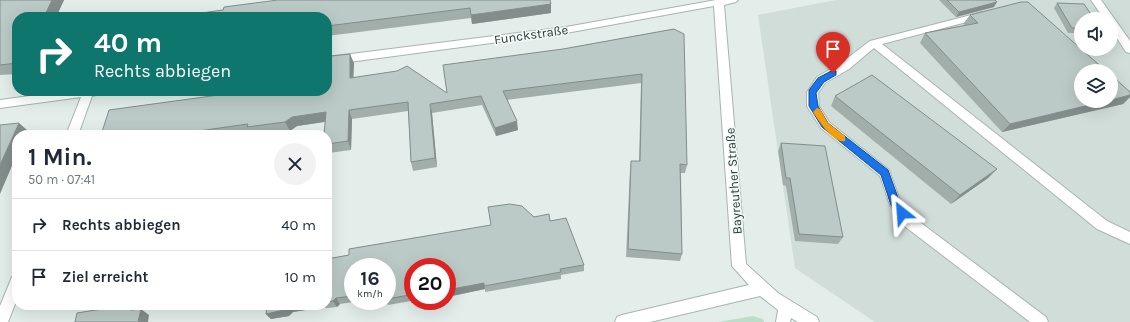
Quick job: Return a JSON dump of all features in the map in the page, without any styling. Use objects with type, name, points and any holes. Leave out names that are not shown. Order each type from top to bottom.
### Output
[{"type":"street","name":"Funckstraße","points":[[332,60],[566,30],[733,0]]},
{"type":"street","points":[[1096,0],[1104,12]]},
{"type":"street","name":"Bayreuther Straße","points":[[719,3],[740,266],[784,315],[812,322]]},
{"type":"street","points":[[994,12],[874,43],[845,66],[821,80],[812,92],[814,106],[825,125],[885,173],[896,205],[908,221],[1041,322]]},
{"type":"street","points":[[1118,32],[1130,49]]},
{"type":"street","points":[[874,43],[1102,225],[1130,238]]},
{"type":"street","points":[[0,104],[61,96]]},
{"type":"street","points":[[74,130],[90,96]]},
{"type":"street","points":[[622,322],[761,289]]},
{"type":"street","points":[[1,322],[12,294]]},
{"type":"shaded area","points":[[836,0],[1130,0],[1130,322],[875,322],[795,268],[758,15]]},
{"type":"green space","points":[[753,316],[763,319],[764,322],[718,322]]},
{"type":"building","points":[[0,0],[52,0],[46,12],[12,12],[12,64],[0,65]]},
{"type":"building","points":[[278,0],[550,0],[551,4],[471,15],[470,8],[332,25],[332,12],[209,12],[223,10],[224,7]]},
{"type":"building","points":[[947,0],[995,0],[997,2],[959,12]]},
{"type":"building","points":[[1021,2],[1028,2],[1074,43],[1074,56],[1089,56],[1098,64],[1074,64],[1074,108],[1077,108],[1010,124],[925,33],[978,23],[970,15]]},
{"type":"building","points":[[1057,3],[1084,4],[1089,12],[1074,12],[1074,28],[1072,28]]},
{"type":"building","points":[[674,29],[684,34],[687,165],[680,164],[682,254],[628,249],[631,161],[640,161],[642,74],[503,91],[517,121],[495,128],[481,96],[430,104],[435,158],[411,162],[408,102],[349,110],[348,141],[332,143],[332,130],[324,130],[326,112],[292,117],[285,122],[247,127],[248,124],[205,130],[103,130],[109,110],[211,96],[332,96],[332,56],[350,54],[350,78],[397,71],[407,66],[447,93],[443,65],[563,49]]},
{"type":"building","points":[[872,75],[997,169],[960,195],[835,96]]},
{"type":"building","points":[[1118,81],[1130,92],[1130,95],[1118,98]]},
{"type":"building","points":[[19,123],[16,130],[12,130],[12,138],[0,165],[0,125]]},
{"type":"building","points":[[781,143],[825,146],[843,237],[799,234],[790,178],[786,178]]},
{"type":"building","points":[[510,204],[522,206],[534,217],[549,214],[550,221],[566,218],[584,265],[560,269],[561,272],[484,286],[484,283],[456,288],[456,258],[404,258],[404,296],[396,297],[396,258],[344,258],[344,297],[336,298],[332,301],[332,258],[349,255],[349,249],[491,225],[488,207]]},
{"type":"building","points":[[96,310],[141,310],[138,322],[75,322],[77,313]]},
{"type":"building","points":[[266,310],[284,310],[266,314]]},
{"type":"slow traffic","points":[[817,112],[825,125],[842,138]]},
{"type":"route","points":[[833,73],[821,80],[812,92],[814,106],[825,125],[885,173],[896,205],[902,213]]}]
